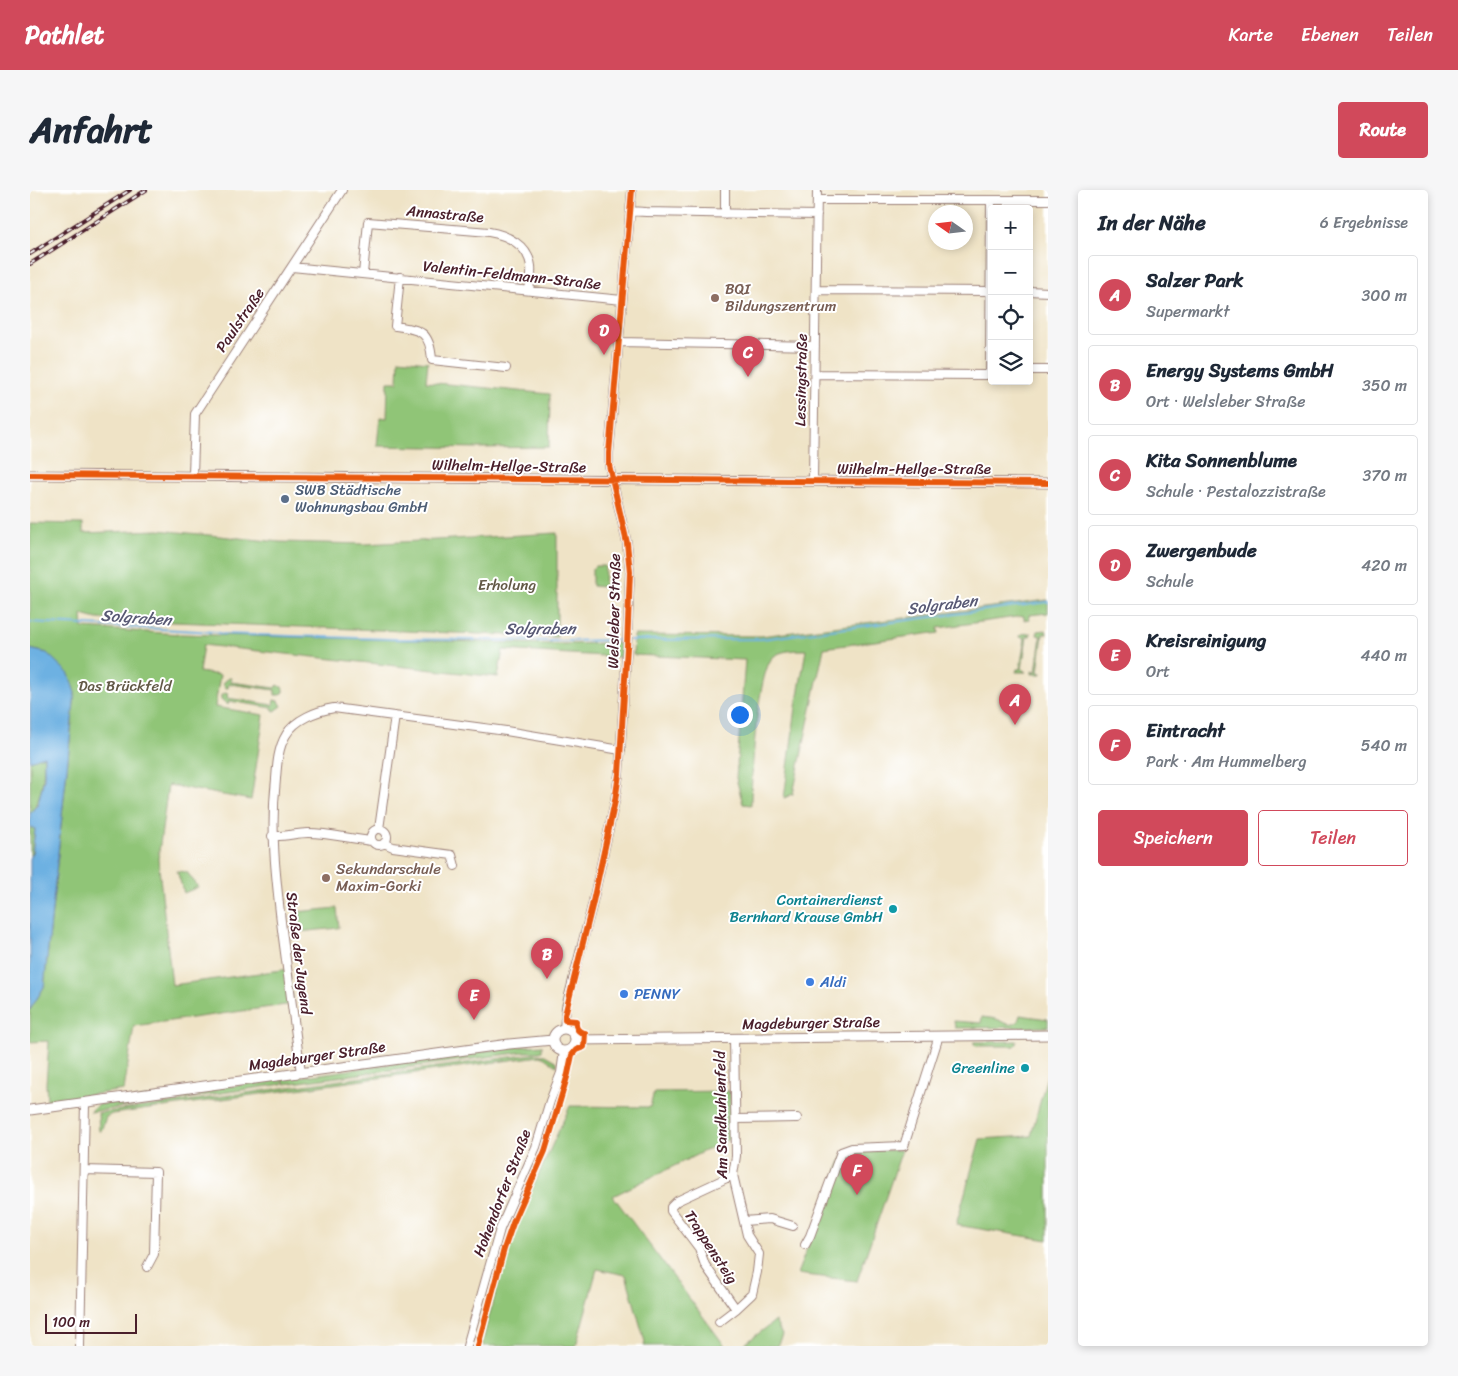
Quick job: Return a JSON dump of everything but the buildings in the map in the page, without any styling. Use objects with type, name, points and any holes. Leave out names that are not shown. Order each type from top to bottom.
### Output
[{"type":"main road","name":"Wilhelm-Hellge-Straße","points":[[30,475],[1048,483]]},
{"type":"main road","points":[[564,1029],[573,1033],[575,1040],[571,1049],[564,1051],[557,1048],[553,1040],[556,1033],[564,1029]]},
{"type":"main road","name":"Magdeburger Straße","points":[[575,1040],[1048,1035]]},
{"type":"main road","name":"Magdeburger Straße","points":[[30,1110],[509,1044],[553,1040]]},
{"type":"street","name":"Paulstraße","points":[[194,475],[194,414],[342,190]]},
{"type":"street","name":"Welsleber Straße","points":[[564,1029],[566,1007],[583,944],[615,801],[621,750],[630,572],[627,543],[609,465],[609,453],[632,190]]},
{"type":"street","points":[[725,190],[725,214]]},
{"type":"street","name":"Lessingstraße","points":[[813,481],[817,190]]},
{"type":"street","points":[[1038,190],[1038,200]]},
{"type":"street","points":[[817,200],[1048,200]]},
{"type":"street","points":[[991,200],[991,250]]},
{"type":"street","points":[[630,211],[816,215]]},
{"type":"street","name":"Annastraße","points":[[363,274],[368,222],[489,232],[508,238],[524,251],[531,265],[529,290]]},
{"type":"street","name":"Valentin-Feldmann-Straße","points":[[292,267],[622,300]]},
{"type":"street","name":"Valentin-Feldmann-Straße","points":[[400,277],[395,326],[416,330],[426,335],[431,346],[432,360],[506,368]]},
{"type":"street","points":[[816,290],[988,291]]},
{"type":"street","points":[[1033,292],[1048,292]]},
{"type":"street","points":[[991,295],[991,340]]},
{"type":"street","points":[[619,342],[815,346]]},
{"type":"street","points":[[1033,370],[1048,370]]},
{"type":"street","points":[[815,374],[988,373]]},
{"type":"street","name":"Straße der Jugend","points":[[301,1073],[272,836],[273,801],[280,750],[286,735],[295,724],[312,714],[334,708],[506,731],[621,750]]},
{"type":"street","points":[[379,829],[395,716]]},
{"type":"street","points":[[372,842],[372,833],[379,829]]},
{"type":"street","points":[[379,829],[386,834],[387,839],[384,843]]},
{"type":"street","points":[[272,836],[283,837],[299,833],[310,833],[372,842],[376,845],[384,843],[393,847],[452,855],[455,866]]},
{"type":"street","points":[[805,1245],[841,1152],[852,1148],[904,1146],[938,1036]]},
{"type":"street","name":"Am Sandkuhlenfeld","points":[[719,1322],[752,1294],[759,1254],[747,1235],[733,1175],[736,1156],[734,1038]]},
{"type":"street","name":"Hohendorfer Straße","points":[[467,1346],[500,1229],[536,1147],[550,1101],[562,1073],[564,1051]]},
{"type":"street","points":[[80,1346],[85,1103]]},
{"type":"street","points":[[736,1119],[797,1118]]},
{"type":"street","points":[[84,1170],[156,1172],[154,1254],[147,1267]]},
{"type":"street","name":"Trappensteig","points":[[733,1175],[677,1201],[671,1207],[671,1211],[699,1248],[705,1265],[736,1309]]},
{"type":"street","points":[[744,1221],[770,1219],[793,1226]]},
{"type":"green space","points":[[399,359],[428,362],[426,382],[550,394],[549,447],[377,446],[380,417],[387,418],[388,382],[398,382]]},
{"type":"green space","points":[[30,523],[83,524],[83,533],[158,530],[280,542],[366,544],[557,533],[557,637],[97,619],[82,615],[83,628],[179,634],[556,644],[621,643],[620,657],[503,650],[498,677],[203,645],[199,672],[220,675],[215,707],[264,715],[251,800],[168,785],[158,859],[172,985],[289,969],[293,1004],[134,1026],[124,1090],[47,1101],[46,1084],[49,1041],[30,1042],[30,1010],[44,987],[75,693],[47,653],[30,649]]},
{"type":"green space","points":[[595,566],[605,566],[604,587],[592,586],[592,569]]},
{"type":"green space","points":[[1048,600],[1048,613],[1029,615],[1029,619],[1024,620],[1024,616],[938,628],[939,633],[824,648],[793,794],[784,798],[796,707],[806,650],[789,651],[773,657],[767,667],[759,704],[752,773],[751,805],[743,804],[736,778],[745,660],[633,655],[634,635],[761,636]]},
{"type":"green space","points":[[1046,630],[1047,634],[1043,634],[1038,672],[1042,674],[1032,674],[1032,671],[1036,672],[1041,636],[1037,635],[1038,631]]},
{"type":"green space","points":[[1031,633],[1030,636],[1027,636],[1022,669],[1026,672],[1016,672],[1017,669],[1020,669],[1025,638],[1020,637],[1021,634]]},
{"type":"green space","points":[[231,678],[231,682],[275,688],[278,685],[283,688],[284,692],[281,695],[275,695],[275,690],[229,684],[228,688],[225,688],[223,683]]},
{"type":"green space","points":[[228,694],[227,698],[273,705],[274,700],[279,701],[282,706],[275,711],[273,708],[229,701],[228,705],[221,699],[221,695]]},
{"type":"green space","points":[[44,755],[42,786],[38,800],[30,814],[30,761]]},
{"type":"green space","points":[[30,827],[35,828],[32,854],[30,856]]},
{"type":"green space","points":[[177,871],[187,872],[198,887],[184,893]]},
{"type":"green space","points":[[337,908],[339,928],[298,932],[296,912]]},
{"type":"green space","points":[[1020,1015],[1048,1019],[1048,1027],[955,1028],[954,1021],[981,1023],[982,1017],[1013,1024],[1018,1021]]},
{"type":"green space","points":[[1017,1041],[1015,1046],[976,1046],[974,1044],[974,1042]]},
{"type":"green space","points":[[542,1045],[542,1051],[540,1052],[524,1052],[285,1084],[284,1079],[512,1047]]},
{"type":"green space","points":[[533,1054],[545,1055],[557,1062],[557,1066],[540,1056],[112,1114],[106,1117],[101,1131],[99,1131],[98,1113]]},
{"type":"green space","points":[[1048,1072],[1048,1240],[956,1225],[980,1139],[1031,1136]]},
{"type":"green space","points":[[283,1079],[283,1084],[90,1112],[97,1105],[149,1097],[150,1100],[152,1097]]},
{"type":"green space","points":[[730,1091],[731,1138],[613,1196],[725,1346],[644,1346],[645,1342],[626,1275],[597,1269],[576,1346],[482,1346],[516,1224],[570,1106],[650,1107],[654,1092]]},
{"type":"green space","points":[[902,1150],[857,1281],[797,1274],[844,1153],[852,1151]]},
{"type":"green space","points":[[775,1321],[782,1335],[777,1346],[742,1346]]},
{"type":"water","points":[[30,649],[47,653],[69,674],[75,693],[44,987],[30,1010],[30,856],[32,854],[35,829],[30,827],[30,814],[38,803],[44,778],[44,756],[30,761]]},
{"type":"waterway","name":"Solgraben","points":[[630,640],[761,639],[1048,602]]},
{"type":"waterway","name":"Solgraben","points":[[30,622],[216,632],[222,634],[392,639],[626,640]]},
{"type":"railway","points":[[30,254],[130,190]]},
{"type":"railway","points":[[30,264],[146,190]]},
{"type":"cycle path","points":[[478,1346],[504,1249],[513,1223],[545,1151],[572,1055],[576,1050],[584,1047],[585,1033],[580,1032],[576,1021],[565,1020],[565,1015],[592,906],[619,774],[630,572],[627,543],[609,465],[609,453],[632,190]]},
{"type":"cycle path","points":[[30,475],[1048,483]]},
{"type":"place","name":"BQI Bildungszentrum","points":[[715,298]]},
{"type":"place","name":"Zwergenbude","points":[[604,355]]},
{"type":"place","name":"Kita Sonnenblume","points":[[748,377]]},
{"type":"place","name":"SWB Städtische Wohnungsbau GmbH","points":[[285,499]]},
{"type":"place","name":"Salzer Park","points":[[1015,725]]},
{"type":"place","name":"Sekundarschule Maxim-Gorki","points":[[326,878]]},
{"type":"place","name":"Containerdienst Bernhard Krause GmbH","points":[[893,909]]},
{"type":"place","name":"Energy Systems GmbH","points":[[547,979]]},
{"type":"place","name":"Aldi","points":[[810,982]]},
{"type":"place","name":"PENNY","points":[[624,994]]},
{"type":"place","name":"Kreisreinigung","points":[[474,1020]]},
{"type":"place","name":"Greenline","points":[[1025,1068]]},
{"type":"place","name":"Eintracht","points":[[857,1195]]},
{"type":"park label","name":"Erholung","points":[[507,585]]},
{"type":"park label","name":"Das Brückfeld","points":[[125,686]]}]
